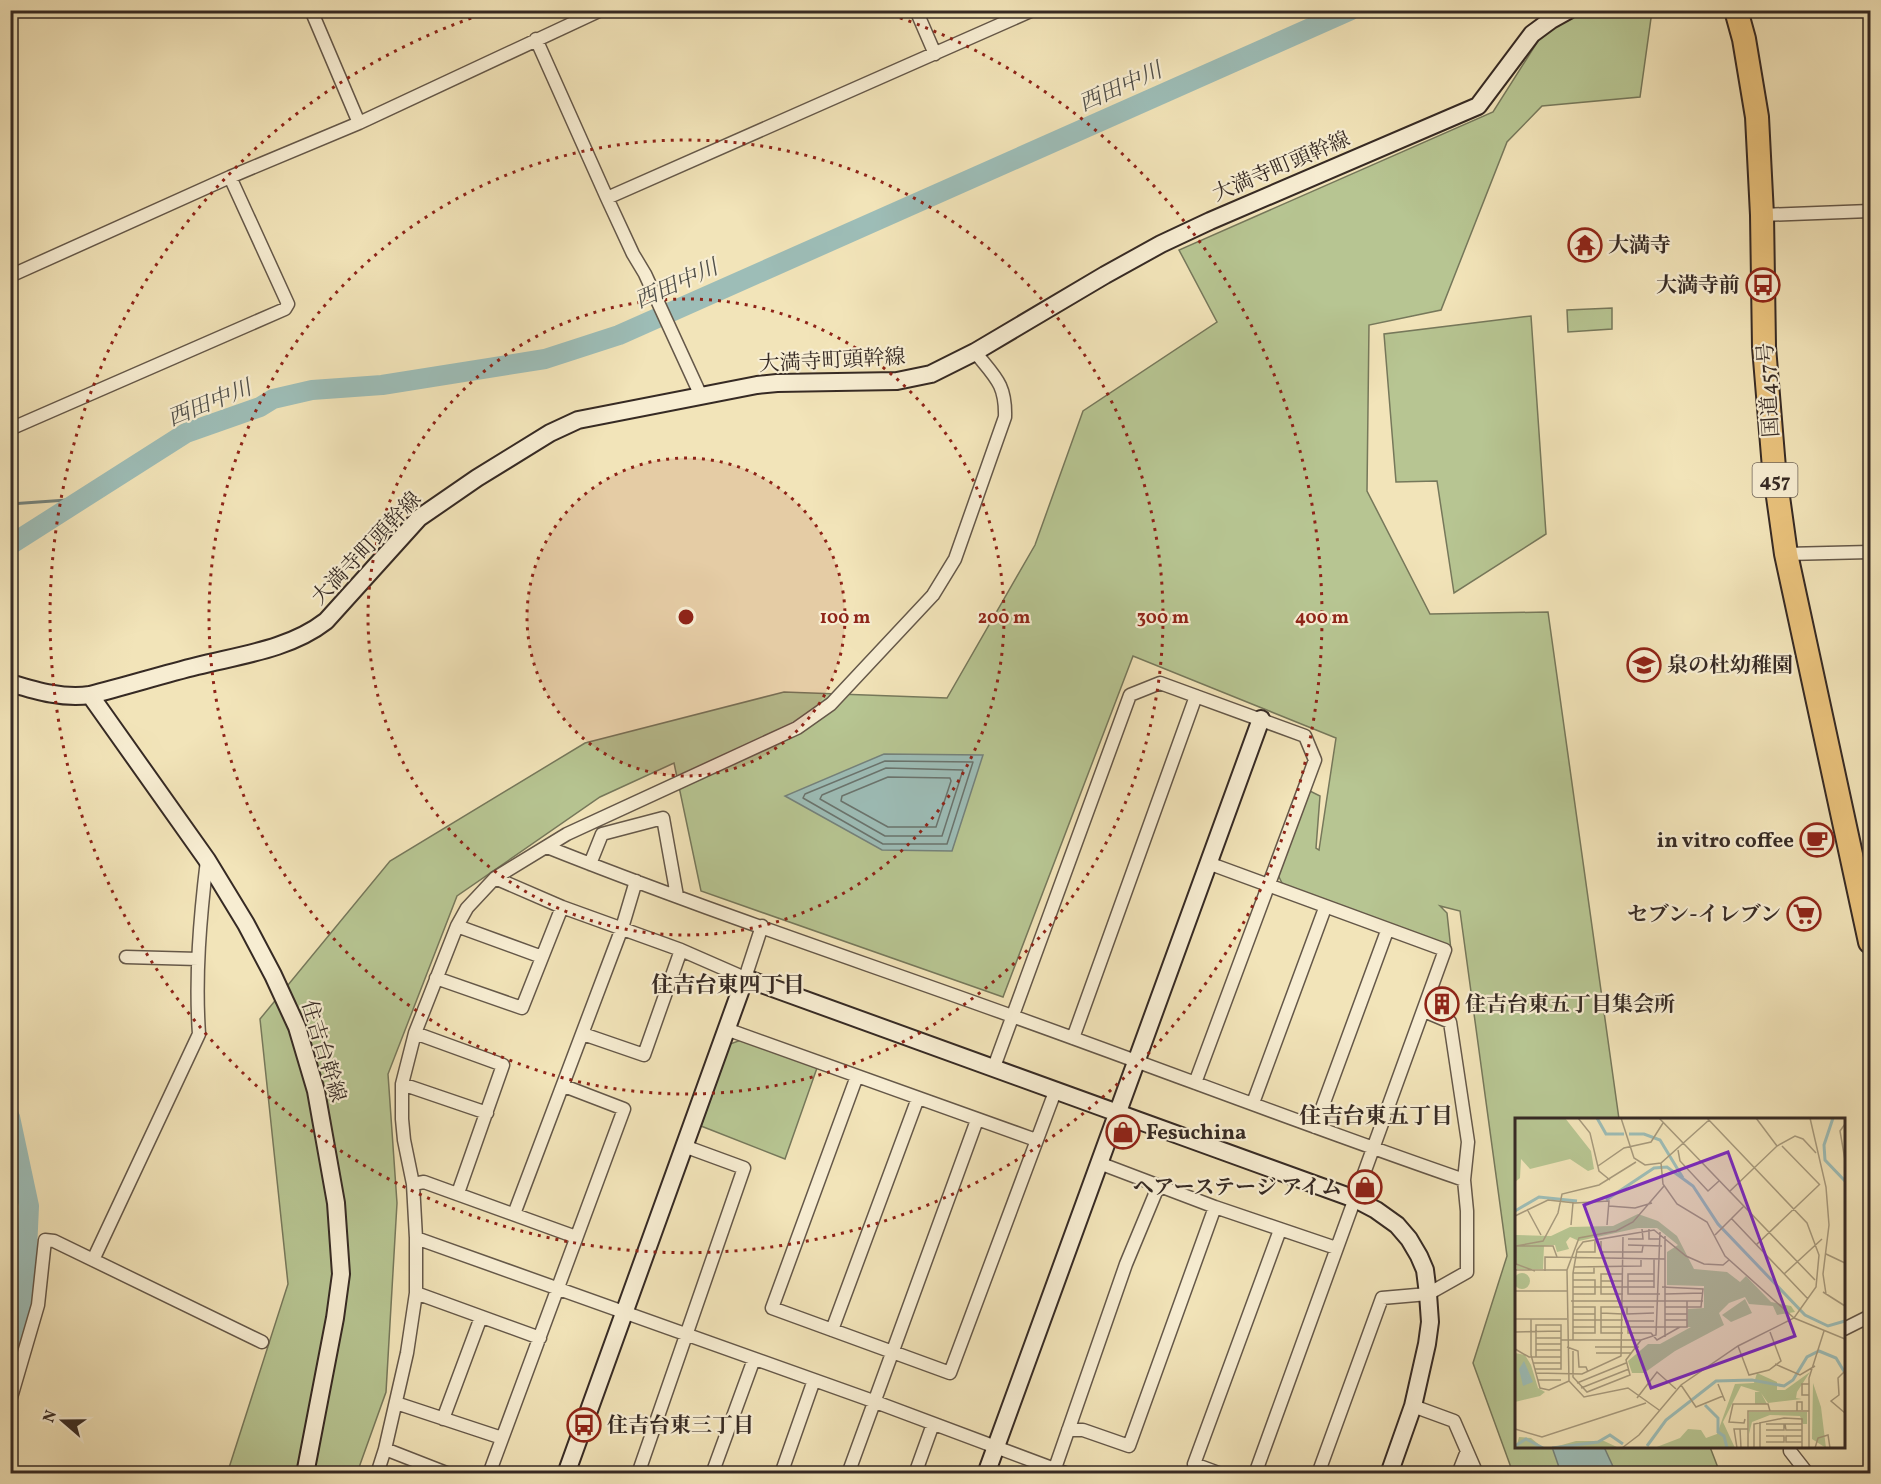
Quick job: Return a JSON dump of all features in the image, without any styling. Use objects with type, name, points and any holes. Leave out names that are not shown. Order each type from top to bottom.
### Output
[{"type":"highway","name":"国道457号","points":[[1736,10],[1744,39],[1757,117],[1762,215],[1764,347],[1774,468],[1786,554],[1864,881],[1870,942]]},
{"type":"street","points":[[311,10],[359,123]]},
{"type":"street","points":[[10,276],[230,177],[359,123],[601,10]]},
{"type":"street","points":[[916,10],[935,54]]},
{"type":"street","points":[[607,198],[1033,10]]},
{"type":"street","name":"大満寺町頭幹線","points":[[10,683],[41,692],[90,695],[259,650],[311,633],[327,621],[419,518],[550,432],[578,420],[777,383],[897,381],[931,374],[975,352],[1105,274],[1161,244],[1478,106],[1532,34],[1569,10]]},
{"type":"street","points":[[536,39],[607,198],[701,396]]},
{"type":"street","points":[[10,429],[285,309],[288,304],[230,177]]},
{"type":"street","points":[[1762,215],[1870,211]]},
{"type":"street","points":[[377,1473],[396,1403],[416,1293],[413,1184],[404,1140],[402,1084],[415,1033],[456,926],[467,908],[495,878],[516,864],[593,820],[796,728],[831,704],[933,596],[955,559],[1005,417],[1006,399],[1003,388],[975,352]]},
{"type":"street","points":[[1786,554],[1870,552]]},
{"type":"street","points":[[994,1067],[1130,695],[1160,683],[1305,736],[1315,760],[1195,1083]]},
{"type":"street","name":"住吉台幹線","points":[[90,695],[207,860],[257,944],[297,1027],[316,1091],[336,1203],[341,1274],[335,1318],[304,1473]]},
{"type":"street","points":[[1073,1038],[1196,696]]},
{"type":"street","points":[[986,1473],[1261,719]]},
{"type":"street","points":[[590,864],[602,834],[663,818],[677,896]]},
{"type":"street","points":[[547,847],[1464,1180]]},
{"type":"street","points":[[93,1260],[199,1034],[197,1004],[199,931],[207,860]]},
{"type":"street","points":[[1208,863],[1387,931],[1445,950],[1255,1473]]},
{"type":"street","points":[[495,878],[562,907],[681,950],[745,978],[1355,1199],[1397,1225],[1409,1239],[1425,1270],[1430,1322],[1413,1406],[1389,1473]]},
{"type":"street","points":[[514,1214],[622,928],[636,881]]},
{"type":"street","points":[[436,978],[522,1008],[562,907]]},
{"type":"street","points":[[1253,1103],[1325,908]]},
{"type":"street","points":[[456,926],[542,957]]},
{"type":"street","points":[[566,1473],[762,926]]},
{"type":"street","points":[[1315,1127],[1387,931]]},
{"type":"street","points":[[583,1034],[644,1055],[681,950]]},
{"type":"street","points":[[126,957],[198,959]]},
{"type":"street","points":[[1318,1473],[1382,1298],[1428,1294],[1467,1272],[1467,1211],[1464,1180],[1468,1142],[1450,1022],[1424,1011]]},
{"type":"street","points":[[726,1029],[1036,1140]]},
{"type":"street","points":[[415,1033],[503,1065],[458,1193]]},
{"type":"street","points":[[857,1076],[772,1308],[950,1373],[1056,1089]]},
{"type":"street","points":[[402,1084],[487,1113]]},
{"type":"street","points":[[489,1473],[624,1109],[564,1086]]},
{"type":"street","points":[[832,1330],[918,1098]]},
{"type":"street","points":[[848,1473],[977,1120]]},
{"type":"street","points":[[638,1473],[744,1168],[684,1146]]},
{"type":"street","points":[[1099,1163],[1215,1207],[1336,1248]]},
{"type":"street","points":[[413,1184],[424,1182],[458,1193],[576,1237]]},
{"type":"street","points":[[1054,1471],[1126,1264],[1158,1186]]},
{"type":"street","points":[[1068,1430],[1083,1430],[1129,1446],[1215,1207]]},
{"type":"street","points":[[1221,1473],[1194,1464],[1280,1230]]},
{"type":"street","points":[[416,1238],[873,1401],[1054,1471],[1068,1473]]},
{"type":"street","points":[[10,1401],[38,1305],[45,1240],[54,1241],[262,1342]]},
{"type":"street","points":[[416,1293],[540,1338]]},
{"type":"street","points":[[1845,1328],[1870,1316]]},
{"type":"street","points":[[443,1419],[481,1317]]},
{"type":"street","points":[[712,1473],[754,1359]]},
{"type":"street","points":[[781,1473],[814,1380]]},
{"type":"street","points":[[396,1403],[502,1438]]},
{"type":"street","points":[[1413,1406],[1454,1421],[1477,1473]]},
{"type":"street","points":[[915,1473],[933,1424]]},
{"type":"street","points":[[1790,1448],[1808,1473]]},
{"type":"street","points":[[385,1449],[449,1473]]},
{"type":"street","points":[[1458,1473],[1467,1451]]},
{"type":"green space","points":[[1557,11],[1652,11],[1640,97],[1542,106],[1507,142],[1441,310],[1369,325],[1367,491],[1430,614],[1548,612],[1619,1118],[1515,1118],[1515,1448],[1710,1448],[1720,1473],[1513,1473],[1473,1363],[1507,1256],[1460,911],[1440,906],[1447,913],[1451,950],[1284,887],[1278,875],[1310,791],[1320,796],[1316,848],[1319,850],[1336,738],[1133,656],[1003,997],[701,891],[674,763],[600,797],[457,896],[388,1074],[397,1203],[386,1392],[357,1473],[227,1474],[288,1284],[260,1019],[390,861],[585,743],[784,692],[947,698],[1035,545],[1083,411],[1217,322],[1179,250],[1493,112]]},
{"type":"green space","points":[[1612,308],[1612,329],[1568,332],[1567,310]]},
{"type":"green space","points":[[1531,316],[1546,534],[1454,593],[1437,481],[1396,482],[1384,334]]},
{"type":"green space","points":[[741,1040],[817,1068],[785,1159],[701,1126],[730,1044]]},
{"type":"water","points":[[884,754],[983,755],[952,851],[882,850],[785,796]]},
{"type":"water","points":[[1552,1448],[1604,1448],[1616,1473],[1561,1473]]},
{"type":"waterway","name":"西田中川","points":[[10,545],[186,433],[260,407],[273,399],[312,390],[382,385],[545,359],[619,335],[1351,10]]},
{"type":"waterway","points":[[10,504],[81,499]]},
{"type":"waterway","name":"西田中川","points":[[10,1117],[29,1206],[25,1295],[10,1345]]},
{"type":"place","name":"大満寺","points":[[1585,245]]},
{"type":"place","name":"大満寺前","points":[[1763,285]]},
{"type":"place","name":"泉の杜幼稚園","points":[[1644,665]]},
{"type":"place","name":"in vitro coffee","points":[[1817,840]]},
{"type":"place","name":"セブン-イレブン","points":[[1804,914]]},
{"type":"place","name":"住吉台東五丁目集会所","points":[[1442,1004]]},
{"type":"place","name":"Fesuchina","points":[[1123,1132]]},
{"type":"place","name":"ヘアーステージ アイム","points":[[1365,1187]]},
{"type":"place","name":"住吉台東三丁目","points":[[584,1425]]},
{"type":"district","name":"住吉台東四丁目","points":[[728,984]]},
{"type":"district","name":"住吉台東五丁目","points":[[1376,1115]]}]
